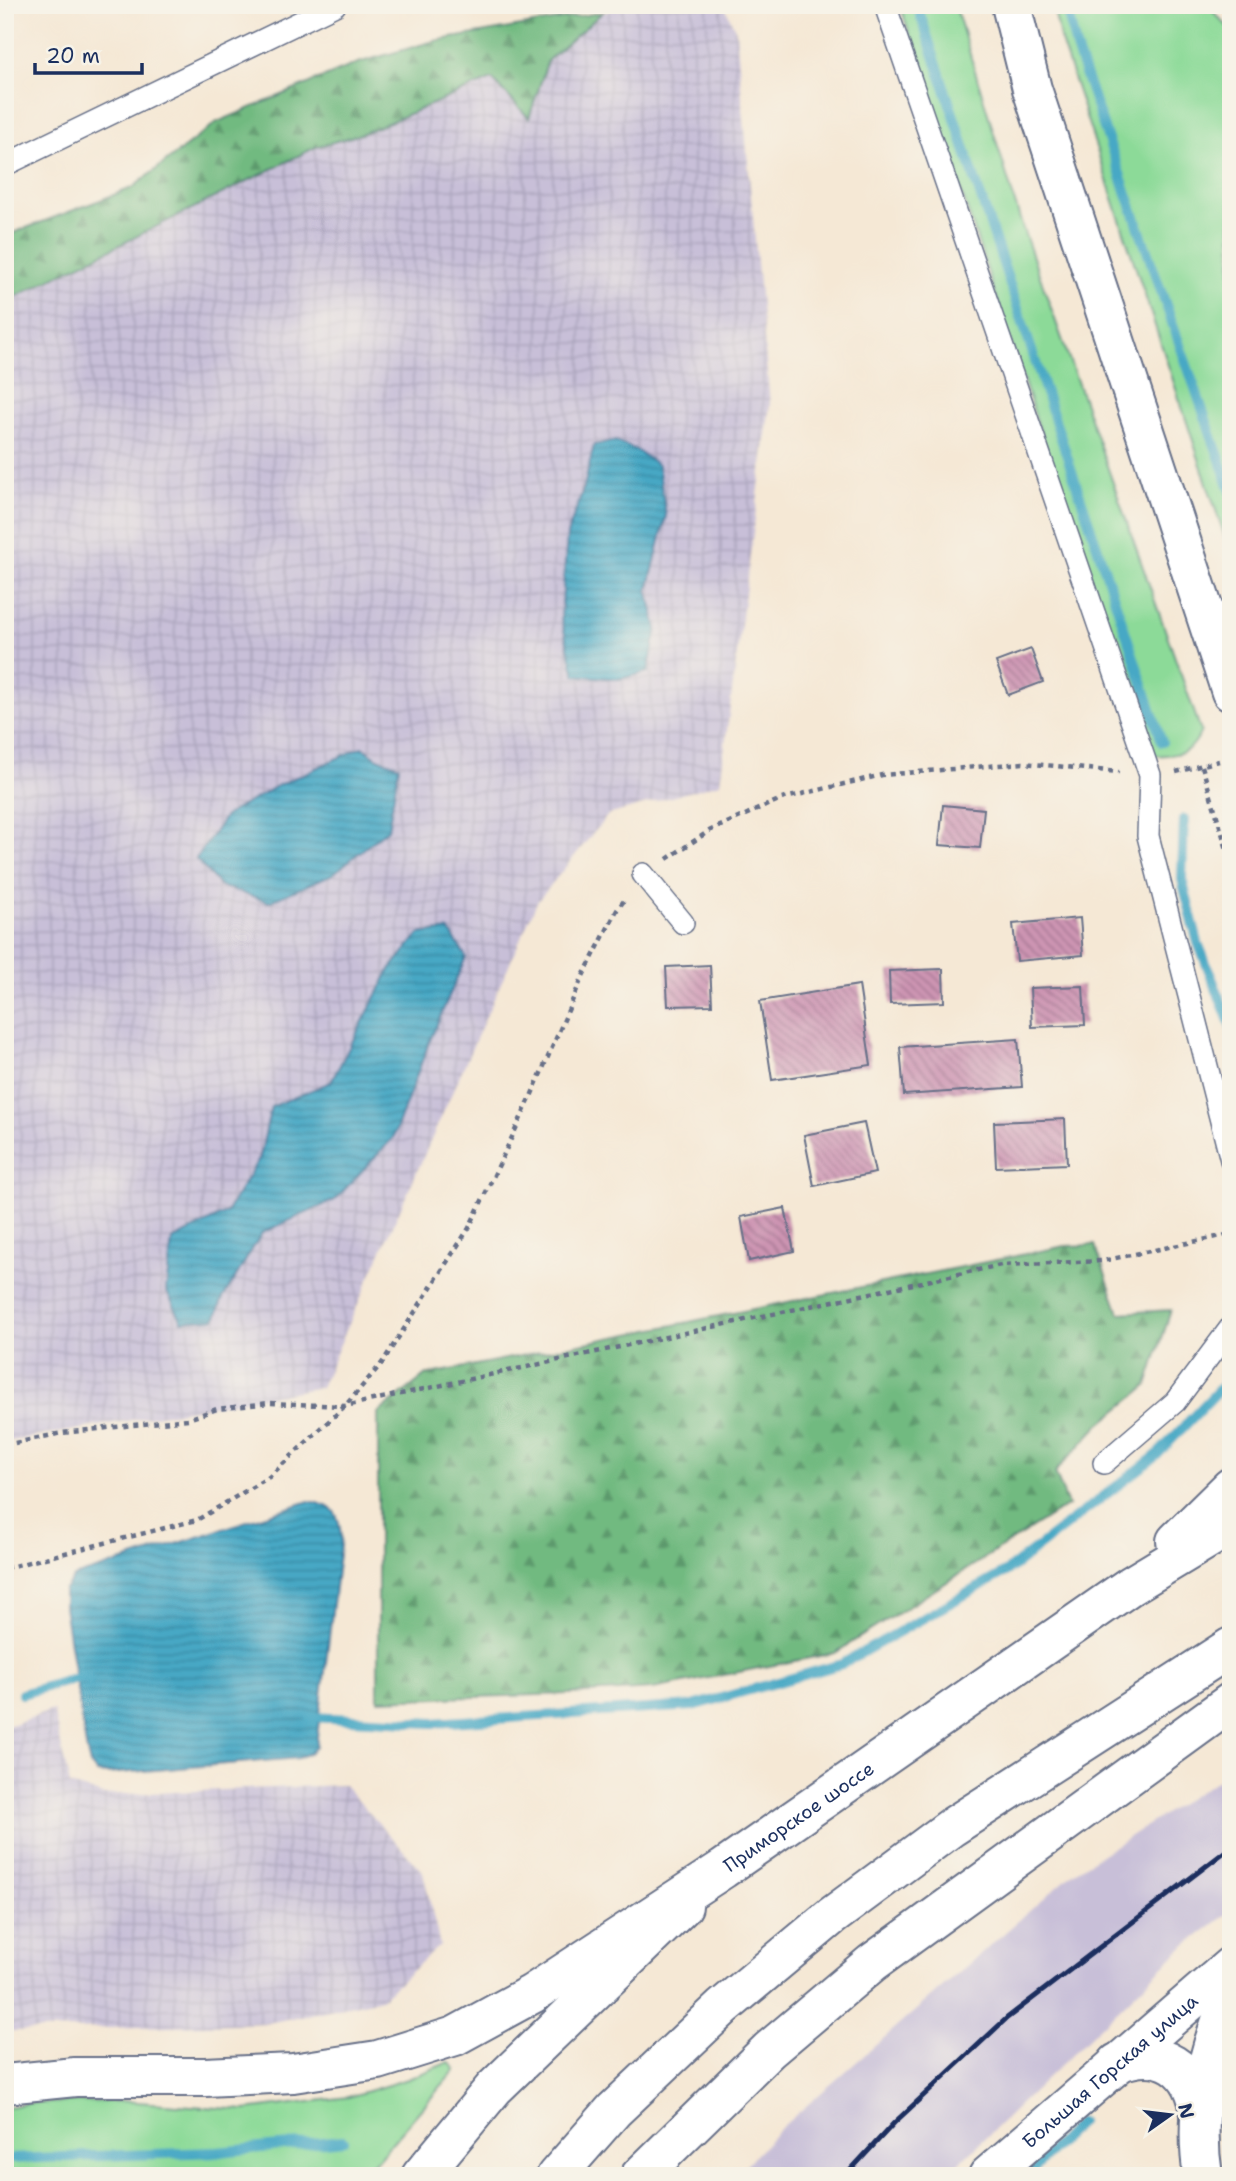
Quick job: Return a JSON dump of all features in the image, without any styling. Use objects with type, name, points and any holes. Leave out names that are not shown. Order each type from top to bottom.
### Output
[{"type":"main road","points":[[1011,5],[1032,89],[1231,692]]},
{"type":"main road","points":[[1130,1586],[1231,1488]]},
{"type":"main road","name":"Приморское шоссе","points":[[421,2176],[494,2088],[723,1869],[1130,1586],[1231,1525]]},
{"type":"main road","points":[[556,2176],[614,2110],[723,2007],[832,1916],[952,1827],[1231,1647]]},
{"type":"main road","points":[[640,2176],[769,2050],[872,1963],[1231,1702]]},
{"type":"main road","points":[[5,2084],[75,2077],[205,2077],[293,2073],[378,2060],[454,2036],[510,2006],[723,1869]]},
{"type":"main road","name":"Большая Горская улица","points":[[988,2176],[1231,1966]]},
{"type":"main road","points":[[1200,2114],[1207,2066],[1219,2022],[1231,1997]]},
{"type":"main road","points":[[1117,2063],[1141,2057],[1166,2060],[1180,2069],[1192,2082],[1198,2097],[1200,2114],[1203,2176]]},
{"type":"lane","points":[[5,165],[335,5]]},
{"type":"lane","points":[[885,5],[1150,775],[1148,836],[1231,1160]]},
{"type":"lane","points":[[643,874],[683,923]]},
{"type":"lane","points":[[1104,1463],[1175,1402],[1231,1327]]},
{"type":"path","points":[[5,1568],[197,1520],[269,1477],[345,1406],[382,1363],[469,1227],[529,1101],[582,978],[617,910],[643,874],[709,831],[781,799],[881,775],[1023,763],[1150,775],[1175,773],[1219,761]]},
{"type":"path","points":[[1202,766],[1231,863]]},
{"type":"path","points":[[5,1445],[62,1433],[188,1419],[218,1409],[269,1403],[345,1406],[1001,1265],[1102,1262],[1231,1234]]},
{"type":"shaded area","points":[[621,5],[724,5],[736,31],[770,404],[720,783],[608,815],[537,902],[321,1387],[5,1442],[5,294]]},
{"type":"shaded area","points":[[53,1710],[70,1785],[103,1795],[344,1785],[423,1872],[440,1945],[381,1999],[268,2023],[12,2031],[5,2029],[5,1727]]},
{"type":"shaded area","points":[[1231,1771],[1231,1911],[1181,1949],[946,2176],[735,2176],[782,2127],[1073,1873]]},
{"type":"green space","points":[[900,5],[955,5],[1023,229],[1201,731],[1197,740],[1186,751],[1147,756]]},
{"type":"green space","points":[[1053,5],[1207,5],[1231,30],[1231,556],[1060,38]]},
{"type":"green space","points":[[603,12],[548,60],[529,118],[492,79],[361,134],[316,147],[5,302],[5,236],[132,188],[217,122],[358,63],[434,41]]},
{"type":"green space","points":[[1095,1245],[1119,1313],[1171,1310],[1147,1386],[1099,1425],[1055,1472],[1068,1505],[835,1653],[653,1689],[378,1700],[378,1413],[426,1375],[1065,1246]]},
{"type":"green space","points":[[449,2062],[456,2069],[363,2176],[5,2176],[5,2108],[28,2103],[124,2101],[245,2110],[348,2097],[408,2079]]},
{"type":"water","points":[[615,441],[634,449],[658,465],[666,516],[648,590],[657,629],[648,672],[619,679],[575,675],[561,618],[567,535],[584,487],[594,445]]},
{"type":"water","points":[[362,747],[378,758],[399,766],[388,829],[333,874],[269,902],[220,886],[196,859],[226,815],[279,785]]},
{"type":"water","points":[[449,930],[466,957],[428,1045],[393,1138],[335,1200],[262,1233],[223,1298],[215,1319],[182,1321],[166,1290],[172,1240],[226,1213],[260,1157],[271,1107],[331,1082],[391,968],[419,934]]},
{"type":"water","points":[[309,1501],[334,1511],[339,1521],[341,1537],[316,1746],[310,1753],[298,1758],[97,1773],[90,1765],[86,1747],[64,1606],[64,1591],[74,1577]]},
{"type":"building","points":[[1031,649],[1043,682],[1008,695],[996,662]]},
{"type":"building","points":[[943,805],[984,809],[980,848],[939,845]]},
{"type":"building","points":[[1080,918],[1083,955],[1017,961],[1013,924]]},
{"type":"building","points":[[710,965],[712,1005],[668,1006],[666,967]]},
{"type":"building","points":[[943,969],[944,1002],[890,1004],[889,971]]},
{"type":"building","points":[[859,985],[871,1065],[772,1080],[760,1001]]},
{"type":"building","points":[[1083,986],[1085,1025],[1032,1027],[1030,988]]},
{"type":"building","points":[[1018,1039],[1022,1087],[904,1095],[900,1047]]},
{"type":"building","points":[[1065,1119],[1067,1164],[996,1167],[994,1122]]},
{"type":"building","points":[[864,1123],[875,1173],[814,1186],[804,1135]]},
{"type":"building","points":[[785,1208],[794,1251],[749,1261],[741,1217]]},
{"type":"waterway","points":[[917,5],[1162,742]]},
{"type":"waterway","points":[[1066,5],[1076,48],[1231,491]]},
{"type":"waterway","points":[[1184,819],[1182,879],[1198,943],[1231,1026]]},
{"type":"waterway","points":[[310,1717],[433,1723],[693,1706],[842,1664],[1007,1571],[1156,1456],[1231,1377]]},
{"type":"waterway","points":[[22,1694],[76,1678],[90,1680]]},
{"type":"waterway","points":[[1026,2176],[1080,2122]]},
{"type":"waterway","points":[[5,2159],[218,2152],[344,2140]]},
{"type":"railway","points":[[845,2176],[894,2123],[1007,2018],[1231,1847]]}]
